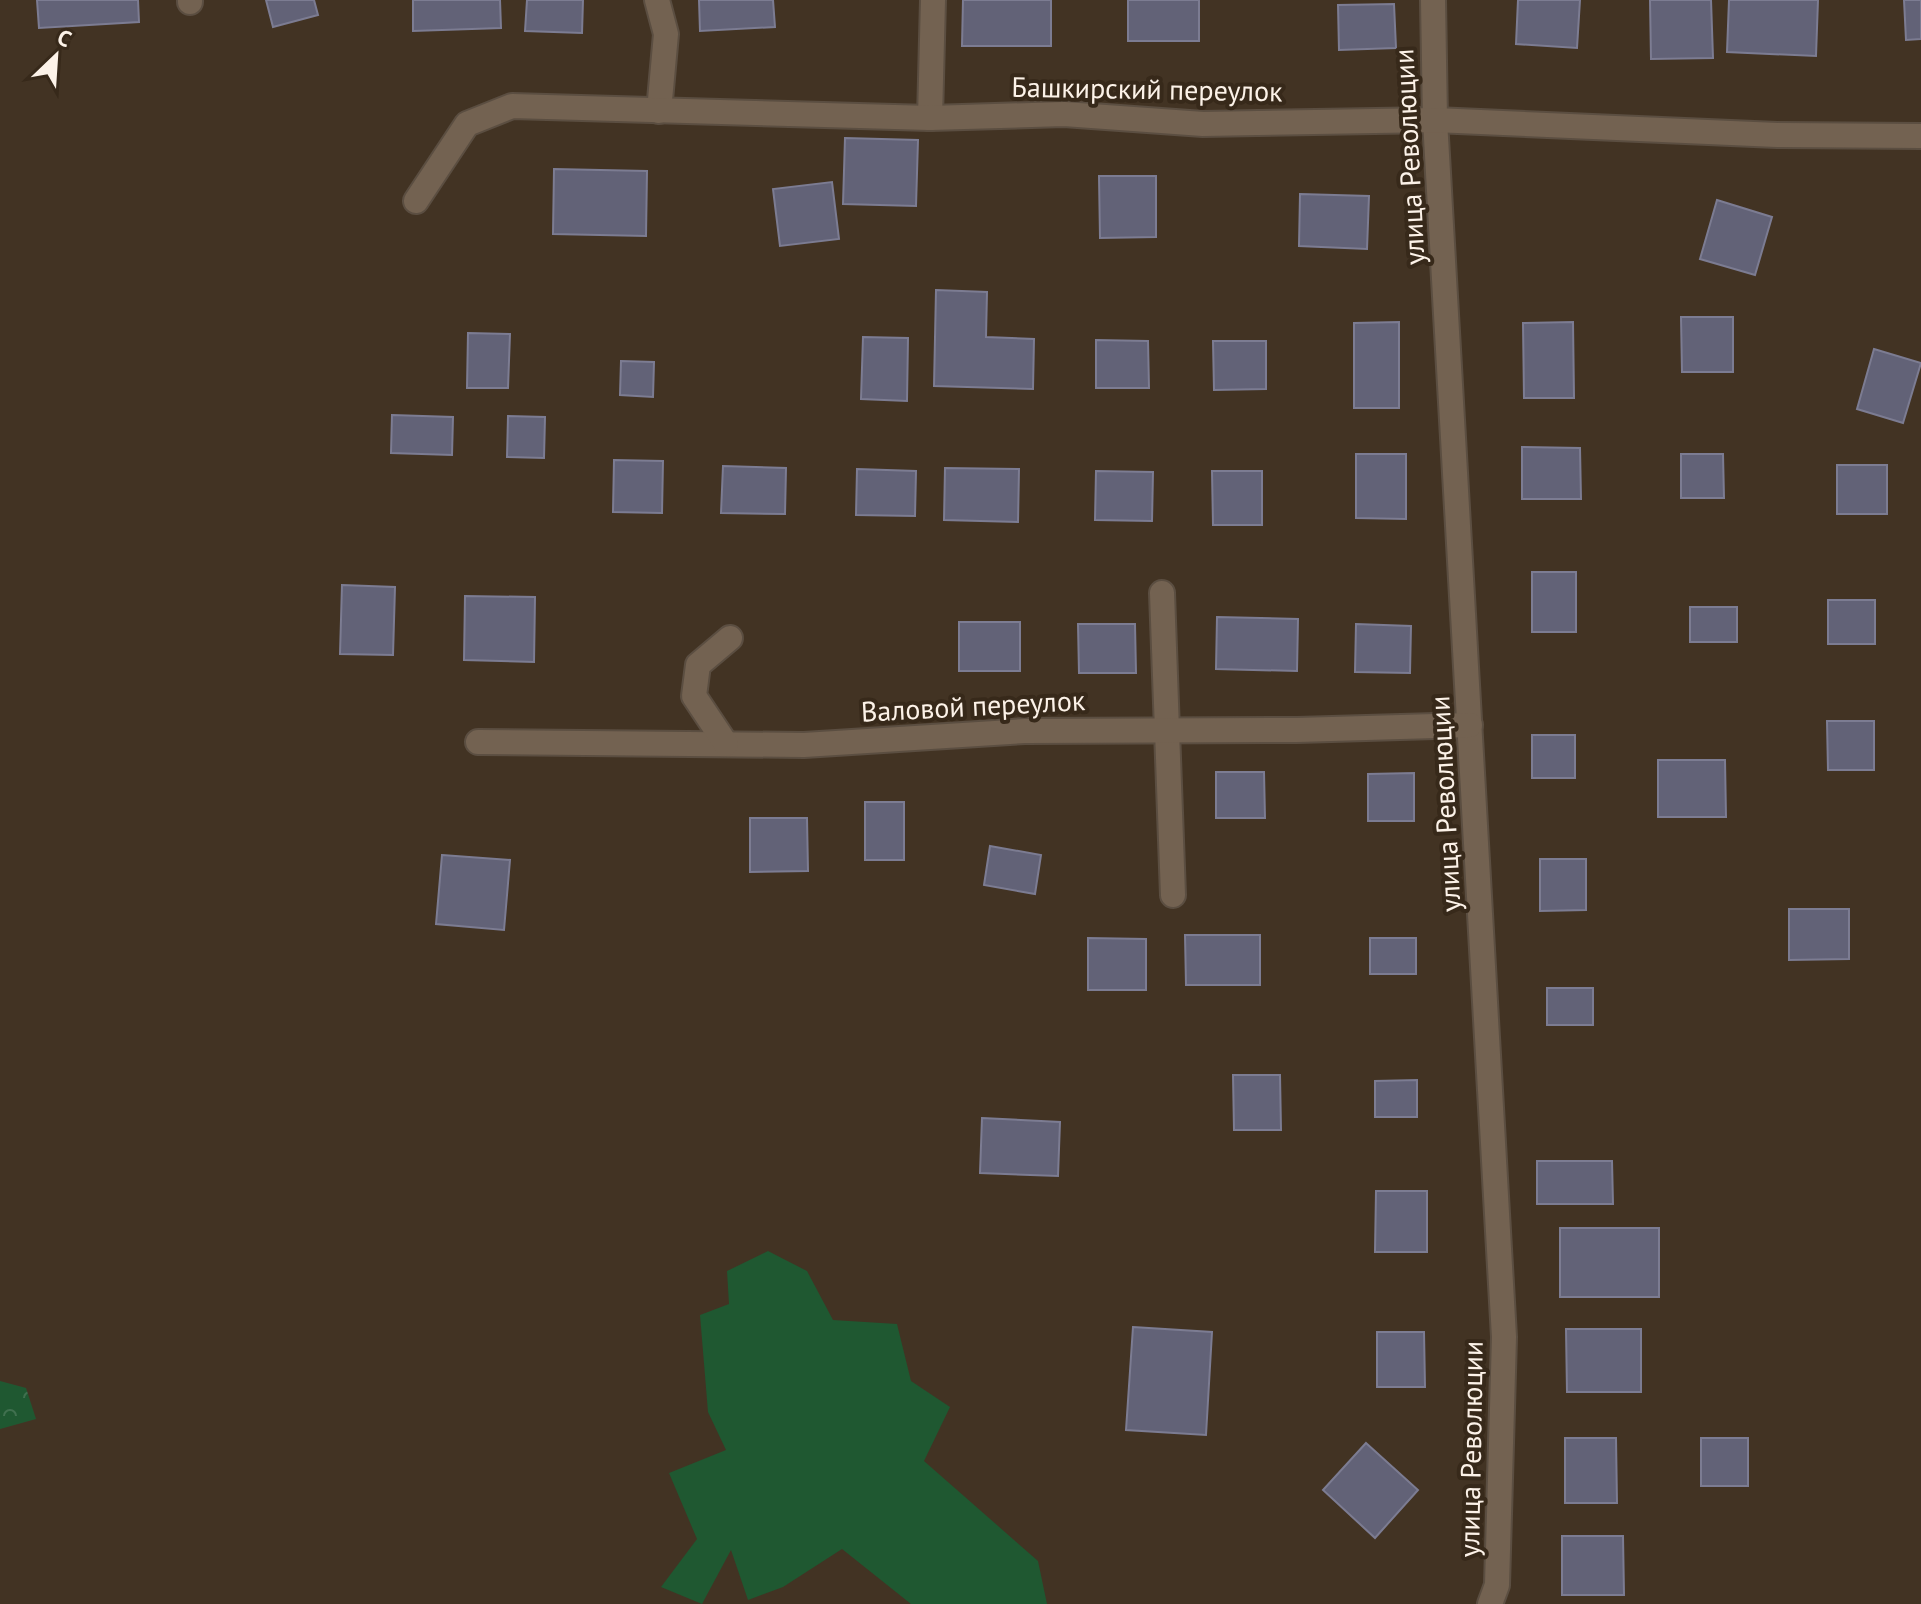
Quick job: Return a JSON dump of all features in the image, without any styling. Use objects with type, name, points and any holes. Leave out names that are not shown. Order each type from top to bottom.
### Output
[{"type":"street","points":[[657,0],[666,34],[659,111]]},
{"type":"street","points":[[930,118],[933,0]]},
{"type":"street","name":"улица Революции","points":[[1433,0],[1435,120],[1504,1337],[1497,1585],[1490,1604]]},
{"type":"street","name":"Башкирский переулок","points":[[416,201],[467,124],[512,106],[930,118],[1064,114],[1203,124],[1435,120],[1777,135],[1921,136]]},
{"type":"street","points":[[1162,593],[1173,895]]},
{"type":"street","points":[[726,744],[694,696],[698,665],[730,638]]},
{"type":"street","name":"Валовой переулок","points":[[478,742],[804,745],[1025,731],[1470,725]]},
{"type":"green space","points":[[768,1251],[807,1271],[833,1320],[897,1324],[911,1381],[950,1407],[924,1461],[1038,1561],[1047,1604],[911,1604],[842,1549],[783,1587],[748,1600],[731,1550],[702,1604],[661,1587],[697,1539],[669,1473],[726,1450],[708,1412],[700,1315],[729,1304],[727,1271]]},
{"type":"green space","points":[[0,1381],[26,1388],[36,1419],[0,1429]]},
{"type":"building","points":[[37,0],[138,0],[139,22],[39,28]]},
{"type":"building","points":[[266,0],[314,0],[318,15],[273,27]]},
{"type":"building","points":[[413,0],[500,0],[501,28],[413,31]]},
{"type":"building","points":[[527,0],[583,0],[582,33],[525,31]]},
{"type":"building","points":[[699,0],[773,0],[775,27],[700,31]]},
{"type":"building","points":[[963,0],[1051,0],[1051,46],[962,46]]},
{"type":"building","points":[[1128,0],[1199,0],[1199,41],[1128,41]]},
{"type":"building","points":[[1518,0],[1580,0],[1577,48],[1516,44]]},
{"type":"building","points":[[1650,0],[1711,0],[1713,58],[1651,59]]},
{"type":"building","points":[[1729,0],[1818,0],[1816,56],[1727,52]]},
{"type":"building","points":[[1904,0],[1921,0],[1921,39],[1906,40]]},
{"type":"building","points":[[1394,4],[1396,48],[1339,50],[1338,5]]},
{"type":"building","points":[[845,138],[918,140],[916,206],[843,204]]},
{"type":"building","points":[[554,169],[647,171],[646,236],[553,234]]},
{"type":"building","points":[[1099,176],[1156,176],[1156,237],[1100,238]]},
{"type":"building","points":[[832,182],[839,239],[780,246],[773,189]]},
{"type":"building","points":[[1300,194],[1369,196],[1367,249],[1299,246]]},
{"type":"building","points":[[1717,200],[1772,217],[1755,275],[1700,259]]},
{"type":"building","points":[[936,290],[987,292],[986,337],[1034,339],[1033,389],[934,386]]},
{"type":"building","points":[[1681,317],[1733,317],[1733,372],[1682,372]]},
{"type":"building","points":[[1399,322],[1399,408],[1354,408],[1354,323]]},
{"type":"building","points":[[1573,322],[1574,398],[1524,398],[1523,323]]},
{"type":"building","points":[[468,333],[510,334],[508,388],[467,388]]},
{"type":"building","points":[[863,337],[908,338],[907,401],[861,399]]},
{"type":"building","points":[[1096,340],[1148,341],[1149,388],[1096,388]]},
{"type":"building","points":[[1213,341],[1266,341],[1266,389],[1214,390]]},
{"type":"building","points":[[1874,349],[1921,363],[1903,423],[1857,409]]},
{"type":"building","points":[[621,361],[654,362],[653,397],[620,395]]},
{"type":"building","points":[[392,415],[453,417],[452,455],[391,453]]},
{"type":"building","points":[[508,416],[545,417],[544,458],[507,457]]},
{"type":"building","points":[[1522,447],[1580,448],[1581,499],[1522,499]]},
{"type":"building","points":[[1356,454],[1406,454],[1406,519],[1356,518]]},
{"type":"building","points":[[1681,454],[1723,454],[1724,498],[1681,498]]},
{"type":"building","points":[[614,460],[663,461],[662,513],[613,512]]},
{"type":"building","points":[[1837,465],[1887,465],[1887,514],[1837,514]]},
{"type":"building","points":[[723,466],[786,468],[785,514],[721,513]]},
{"type":"building","points":[[945,468],[1019,469],[1018,522],[944,520]]},
{"type":"building","points":[[857,469],[916,471],[915,516],[856,515]]},
{"type":"building","points":[[1096,471],[1153,472],[1152,521],[1095,520]]},
{"type":"building","points":[[1212,471],[1262,471],[1262,525],[1213,525]]},
{"type":"building","points":[[1532,572],[1576,572],[1576,632],[1532,632]]},
{"type":"building","points":[[342,585],[395,587],[393,655],[340,654]]},
{"type":"building","points":[[465,596],[535,597],[534,662],[464,660]]},
{"type":"building","points":[[1828,600],[1875,600],[1875,644],[1828,644]]},
{"type":"building","points":[[1690,607],[1737,607],[1737,642],[1690,642]]},
{"type":"building","points":[[1217,617],[1298,619],[1297,671],[1216,669]]},
{"type":"building","points":[[959,622],[1020,622],[1020,671],[959,671]]},
{"type":"building","points":[[1078,624],[1135,624],[1136,673],[1079,673]]},
{"type":"building","points":[[1356,624],[1411,626],[1410,673],[1355,672]]},
{"type":"building","points":[[1827,721],[1874,721],[1874,770],[1828,770]]},
{"type":"building","points":[[1532,735],[1575,735],[1575,778],[1532,778]]},
{"type":"building","points":[[1658,760],[1725,760],[1726,817],[1658,817]]},
{"type":"building","points":[[1216,772],[1264,772],[1265,818],[1216,818]]},
{"type":"building","points":[[1414,773],[1414,821],[1368,821],[1368,774]]},
{"type":"building","points":[[865,802],[904,802],[904,860],[865,860]]},
{"type":"building","points":[[750,818],[807,818],[808,871],[750,872]]},
{"type":"building","points":[[990,846],[1041,855],[1035,894],[984,885]]},
{"type":"building","points":[[442,855],[510,860],[504,930],[436,924]]},
{"type":"building","points":[[1540,859],[1586,859],[1586,910],[1540,911]]},
{"type":"building","points":[[1789,909],[1849,909],[1849,959],[1789,960]]},
{"type":"building","points":[[1185,935],[1260,935],[1260,985],[1186,985]]},
{"type":"building","points":[[1088,938],[1146,939],[1146,990],[1088,990]]},
{"type":"building","points":[[1370,938],[1416,938],[1416,974],[1370,974]]},
{"type":"building","points":[[1547,988],[1593,988],[1593,1025],[1547,1025]]},
{"type":"building","points":[[1233,1075],[1280,1075],[1281,1130],[1234,1130]]},
{"type":"building","points":[[1417,1080],[1417,1117],[1375,1117],[1375,1081]]},
{"type":"building","points":[[982,1118],[1060,1122],[1058,1176],[980,1173]]},
{"type":"building","points":[[1537,1161],[1612,1161],[1613,1204],[1537,1204]]},
{"type":"building","points":[[1376,1191],[1427,1191],[1427,1252],[1375,1252]]},
{"type":"building","points":[[1560,1228],[1659,1228],[1659,1297],[1560,1297]]},
{"type":"building","points":[[1133,1327],[1212,1332],[1206,1435],[1126,1430]]},
{"type":"building","points":[[1566,1329],[1641,1329],[1641,1392],[1567,1392]]},
{"type":"building","points":[[1377,1332],[1424,1332],[1425,1387],[1377,1387]]},
{"type":"building","points":[[1565,1438],[1616,1438],[1617,1503],[1565,1503]]},
{"type":"building","points":[[1701,1438],[1748,1438],[1748,1486],[1701,1486]]},
{"type":"building","points":[[1366,1443],[1418,1490],[1375,1538],[1323,1490]]},
{"type":"building","points":[[1562,1536],[1623,1536],[1624,1595],[1562,1595]]}]
